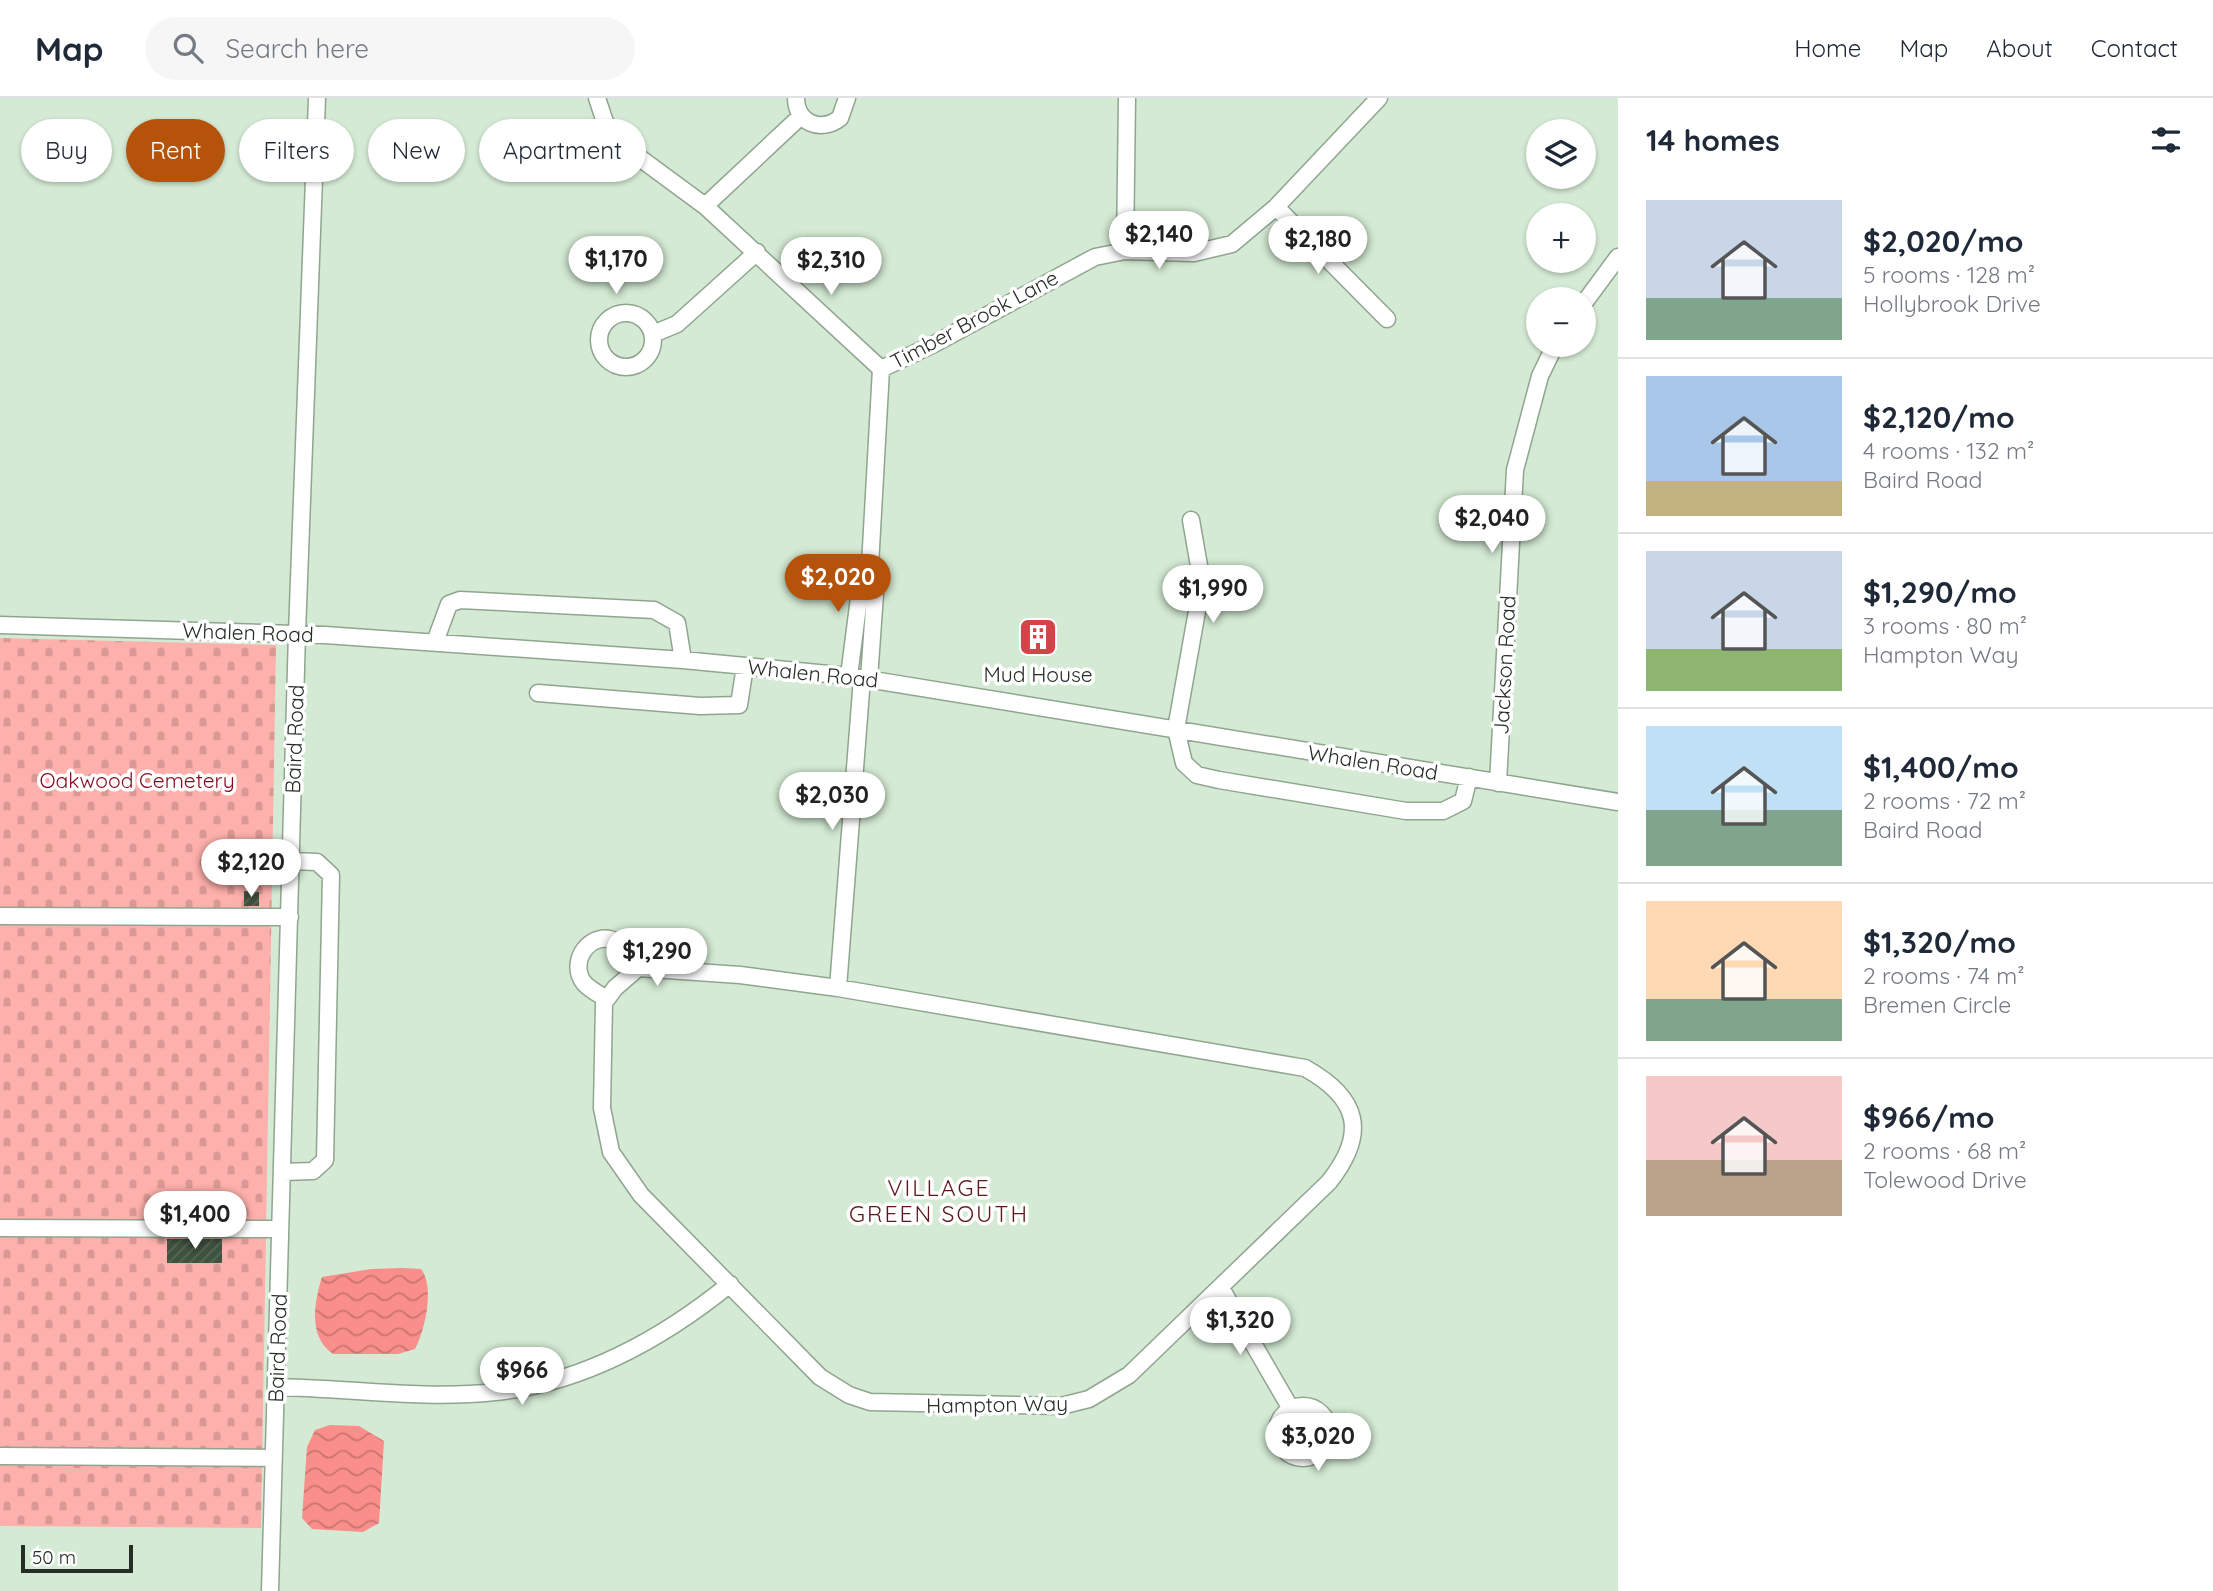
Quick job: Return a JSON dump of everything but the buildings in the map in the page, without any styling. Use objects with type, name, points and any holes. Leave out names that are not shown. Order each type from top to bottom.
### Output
[{"type":"street","name":"Baird Road","points":[[270,1591],[297,633],[317,98]]},
{"type":"street","points":[[597,98],[599,112],[614,135],[629,150],[705,206],[881,369],[870,566],[860,590],[860,677],[838,988]]},
{"type":"street","points":[[796,98],[801,116],[816,125],[833,123],[845,111],[847,98]]},
{"type":"street","points":[[1125,251],[1126,98]]},
{"type":"street","name":"Timber Brook Lane","points":[[881,369],[1094,257],[1125,251],[1194,253],[1214,251],[1232,244],[1276,207],[1379,98]]},
{"type":"street","points":[[705,206],[801,116]]},
{"type":"street","points":[[1276,207],[1387,319]]},
{"type":"street","points":[[653,334],[677,324],[757,252]]},
{"type":"street","points":[[1596,287],[1618,257]]},
{"type":"street","name":"Jackson Road","points":[[1497,783],[1515,470],[1540,376],[1549,357]]},
{"type":"street","points":[[1191,520],[1202,583],[1176,729],[1184,763],[1197,775],[1219,780],[1424,811],[1443,811],[1463,801],[1469,777]]},
{"type":"street","points":[[435,642],[449,604],[460,600],[654,610],[677,623],[683,660]]},
{"type":"street","name":"Whalen Road","points":[[0,625],[297,633],[683,660],[860,677],[1618,802]]},
{"type":"street","points":[[538,693],[701,706],[739,705],[746,666]]},
{"type":"street","points":[[282,1172],[313,1171],[325,1160],[331,875],[317,862],[291,861]]},
{"type":"street","points":[[0,916],[290,917]]},
{"type":"street","points":[[612,940],[626,950],[638,968],[607,999],[588,987],[579,974],[579,958],[588,945],[595,941],[612,940]]},
{"type":"street","name":"Hampton Way","points":[[607,999],[603,1010],[602,1108],[611,1152],[641,1195],[820,1377],[849,1395],[881,1404],[1061,1406],[1089,1399],[1129,1375],[1221,1287],[1329,1182],[1347,1158],[1353,1143],[1353,1124],[1339,1092],[1326,1079],[1306,1068],[838,988],[740,975],[638,968]]},
{"type":"street","points":[[0,1228],[280,1229]]},
{"type":"street","points":[[276,1387],[449,1394],[533,1387],[572,1375],[623,1354],[672,1328],[730,1284]]},
{"type":"street","points":[[1221,1287],[1291,1409]]},
{"type":"street","points":[[0,1456],[274,1458]]},
{"type":"green space","name":"Oakwood Cemetery","points":[[0,638],[276,645],[261,1528],[0,1526]]},
{"type":"water","points":[[371,1269],[421,1269],[427,1286],[425,1320],[415,1349],[398,1354],[333,1354],[325,1347],[316,1329],[315,1319],[322,1277]]},
{"type":"water","points":[[330,1425],[359,1426],[384,1441],[379,1523],[363,1532],[312,1529],[302,1518],[307,1447],[315,1430]]},
{"type":"place","name":"Mud House","points":[[1038,637]]},
{"type":"district","name":"VILLAGE GREEN SOUTH","points":[[939,1200]]}]
